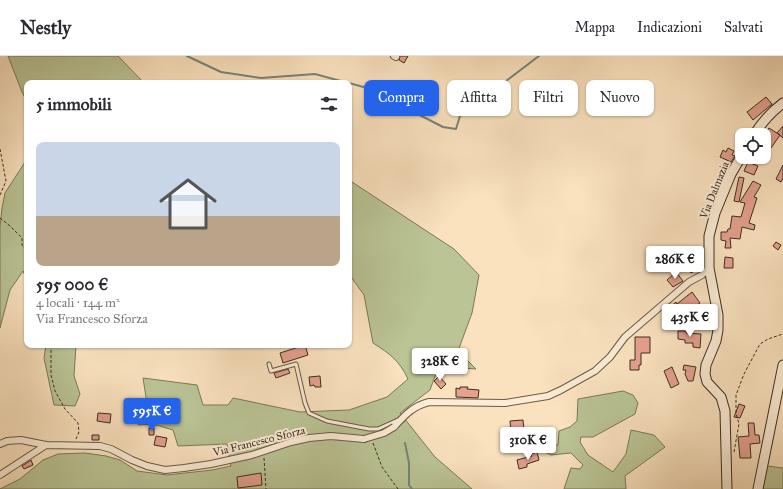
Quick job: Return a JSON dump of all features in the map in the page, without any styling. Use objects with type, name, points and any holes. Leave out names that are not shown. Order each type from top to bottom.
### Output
[{"type":"main road","points":[[758,128],[770,113],[783,103]]},
{"type":"main road","name":"Via Dalmazia","points":[[727,489],[725,411],[721,397],[707,382],[705,374],[706,365],[716,341],[718,330],[718,315],[709,268],[709,236],[715,213],[730,174],[736,164]]},
{"type":"main road","points":[[758,489],[783,365]]},
{"type":"street","name":"Via Francesco Sforza","points":[[0,444],[7,441],[21,440],[46,445],[100,446],[111,448],[132,460],[147,466],[165,470],[211,464],[264,452],[291,442],[308,438],[331,436],[364,439],[376,436],[394,427],[413,408],[429,402],[505,403],[548,396],[595,371],[610,357],[625,337],[689,282],[702,275],[709,268]]},
{"type":"street","points":[[0,476],[46,445]]},
{"type":"lane","points":[[269,364],[271,370],[296,364],[305,404],[309,413],[327,421],[369,430],[378,429],[403,417]]},
{"type":"path","points":[[0,149],[6,181],[0,195]]},
{"type":"path","points":[[0,218],[22,238],[22,245],[24,247]]},
{"type":"path","points":[[726,459],[730,459],[735,450],[738,424],[736,413],[736,395],[744,374],[760,344],[768,339],[783,334]]},
{"type":"path","points":[[51,348],[51,375],[55,392],[65,409],[78,423],[80,432],[73,445]]},
{"type":"path","points":[[369,430],[369,434],[382,467],[398,489]]},
{"type":"path","points":[[264,452],[266,489]]},
{"type":"green space","points":[[8,56],[118,56],[141,80],[24,80],[24,96]]},
{"type":"green space","points":[[24,164],[24,273],[23,271],[10,290],[0,328],[0,227],[5,193]]},
{"type":"green space","points":[[352,182],[454,249],[479,275],[472,313],[458,351],[476,369],[451,367],[435,376],[430,390],[400,413],[435,457],[472,489],[0,489],[20,479],[43,460],[58,454],[85,453],[106,456],[120,460],[137,471],[167,475],[212,470],[231,466],[227,444],[178,446],[173,430],[153,424],[139,425],[126,414],[148,410],[143,378],[197,385],[203,405],[228,405],[233,398],[300,412],[349,410],[387,397],[408,379],[394,358],[373,343],[364,295],[352,278]]},
{"type":"green space","points":[[46,348],[76,348],[74,376],[80,394],[75,406],[54,405],[44,358]]},
{"type":"green space","points":[[623,391],[633,395],[638,403],[635,414],[593,437],[581,437],[580,442],[588,455],[613,472],[626,454],[631,430],[654,435],[665,447],[625,476],[626,489],[564,489],[571,468],[580,469],[583,465],[571,453],[551,455],[543,451],[543,446],[558,445],[559,431],[570,427],[577,421],[578,399]]},
{"type":"green space","points":[[759,465],[783,468],[783,489],[754,489]]},
{"type":"building","points":[[400,56],[408,56],[404,63],[399,60]]},
{"type":"building","points":[[766,97],[772,104],[753,120],[747,112]]},
{"type":"building","points":[[783,126],[783,138],[777,133]]},
{"type":"building","points":[[771,129],[780,135],[771,148]]},
{"type":"building","points":[[728,148],[734,151],[732,155],[735,156],[731,162],[720,157],[723,150],[726,152]]},
{"type":"building","points":[[747,164],[758,166],[754,175],[744,171]]},
{"type":"building","points":[[783,165],[783,178],[781,182],[776,179]]},
{"type":"building","points":[[739,177],[744,178],[739,202],[734,201]]},
{"type":"building","points":[[753,181],[761,185],[754,197],[757,198],[749,223],[755,225],[754,230],[742,227],[740,239],[730,238],[731,248],[725,248],[726,241],[721,240],[721,232],[727,232],[728,229],[730,229],[732,216],[741,217],[745,203],[740,202]]},
{"type":"building","points":[[776,242],[781,245],[778,250],[773,246]]},
{"type":"building","points":[[699,250],[702,254],[698,257],[703,266],[691,273],[689,269],[687,271],[678,264],[678,260]]},
{"type":"building","points":[[725,257],[733,258],[733,268],[724,268]]},
{"type":"building","points":[[676,272],[683,281],[673,287],[667,280]]},
{"type":"building","points":[[692,292],[700,303],[692,309],[689,306],[674,318],[667,310],[676,302],[677,304]]},
{"type":"building","points":[[678,331],[701,334],[700,348],[693,347],[693,343],[685,343],[685,340],[678,339]]},
{"type":"building","points":[[635,337],[650,337],[650,353],[641,353],[641,365],[639,365],[639,370],[630,370],[630,360],[635,360]]},
{"type":"building","points":[[296,348],[306,348],[308,355],[283,363],[280,353]]},
{"type":"building","points":[[684,365],[696,367],[693,381],[688,381],[685,374],[686,370],[683,370]]},
{"type":"building","points":[[672,367],[679,384],[671,388],[664,371]]},
{"type":"building","points":[[288,369],[290,373],[276,378],[274,373]]},
{"type":"building","points":[[320,376],[321,387],[315,387],[314,385],[310,386],[309,377]]},
{"type":"building","points":[[439,376],[446,384],[441,389],[434,381]]},
{"type":"building","points":[[460,387],[468,387],[467,389],[479,390],[478,398],[456,397],[456,388],[460,389]]},
{"type":"building","points":[[739,404],[745,406],[740,418],[734,417]]},
{"type":"building","points":[[98,413],[111,414],[110,423],[97,421]]},
{"type":"building","points":[[523,420],[524,430],[511,432],[510,421]]},
{"type":"building","points":[[748,423],[754,423],[755,435],[759,435],[760,443],[750,444],[751,458],[740,458],[738,437],[749,436]]},
{"type":"building","points":[[149,428],[154,428],[154,435],[149,435]]},
{"type":"building","points":[[92,435],[99,435],[99,440],[92,440]]},
{"type":"building","points":[[156,436],[167,438],[165,447],[154,445]]},
{"type":"building","points":[[537,452],[539,460],[527,464],[527,467],[519,469],[517,460],[532,456],[531,454]]},
{"type":"building","points":[[31,460],[33,465],[24,469],[22,466]]},
{"type":"building","points":[[261,473],[262,485],[238,488],[237,477]]},
{"type":"waterway","points":[[187,56],[221,72],[261,78],[315,74],[337,80]]},
{"type":"waterway","points":[[352,84],[367,88],[443,127],[456,129],[460,116],[539,56]]},
{"type":"waterway","points":[[405,443],[409,463],[409,485],[412,489]]}]
